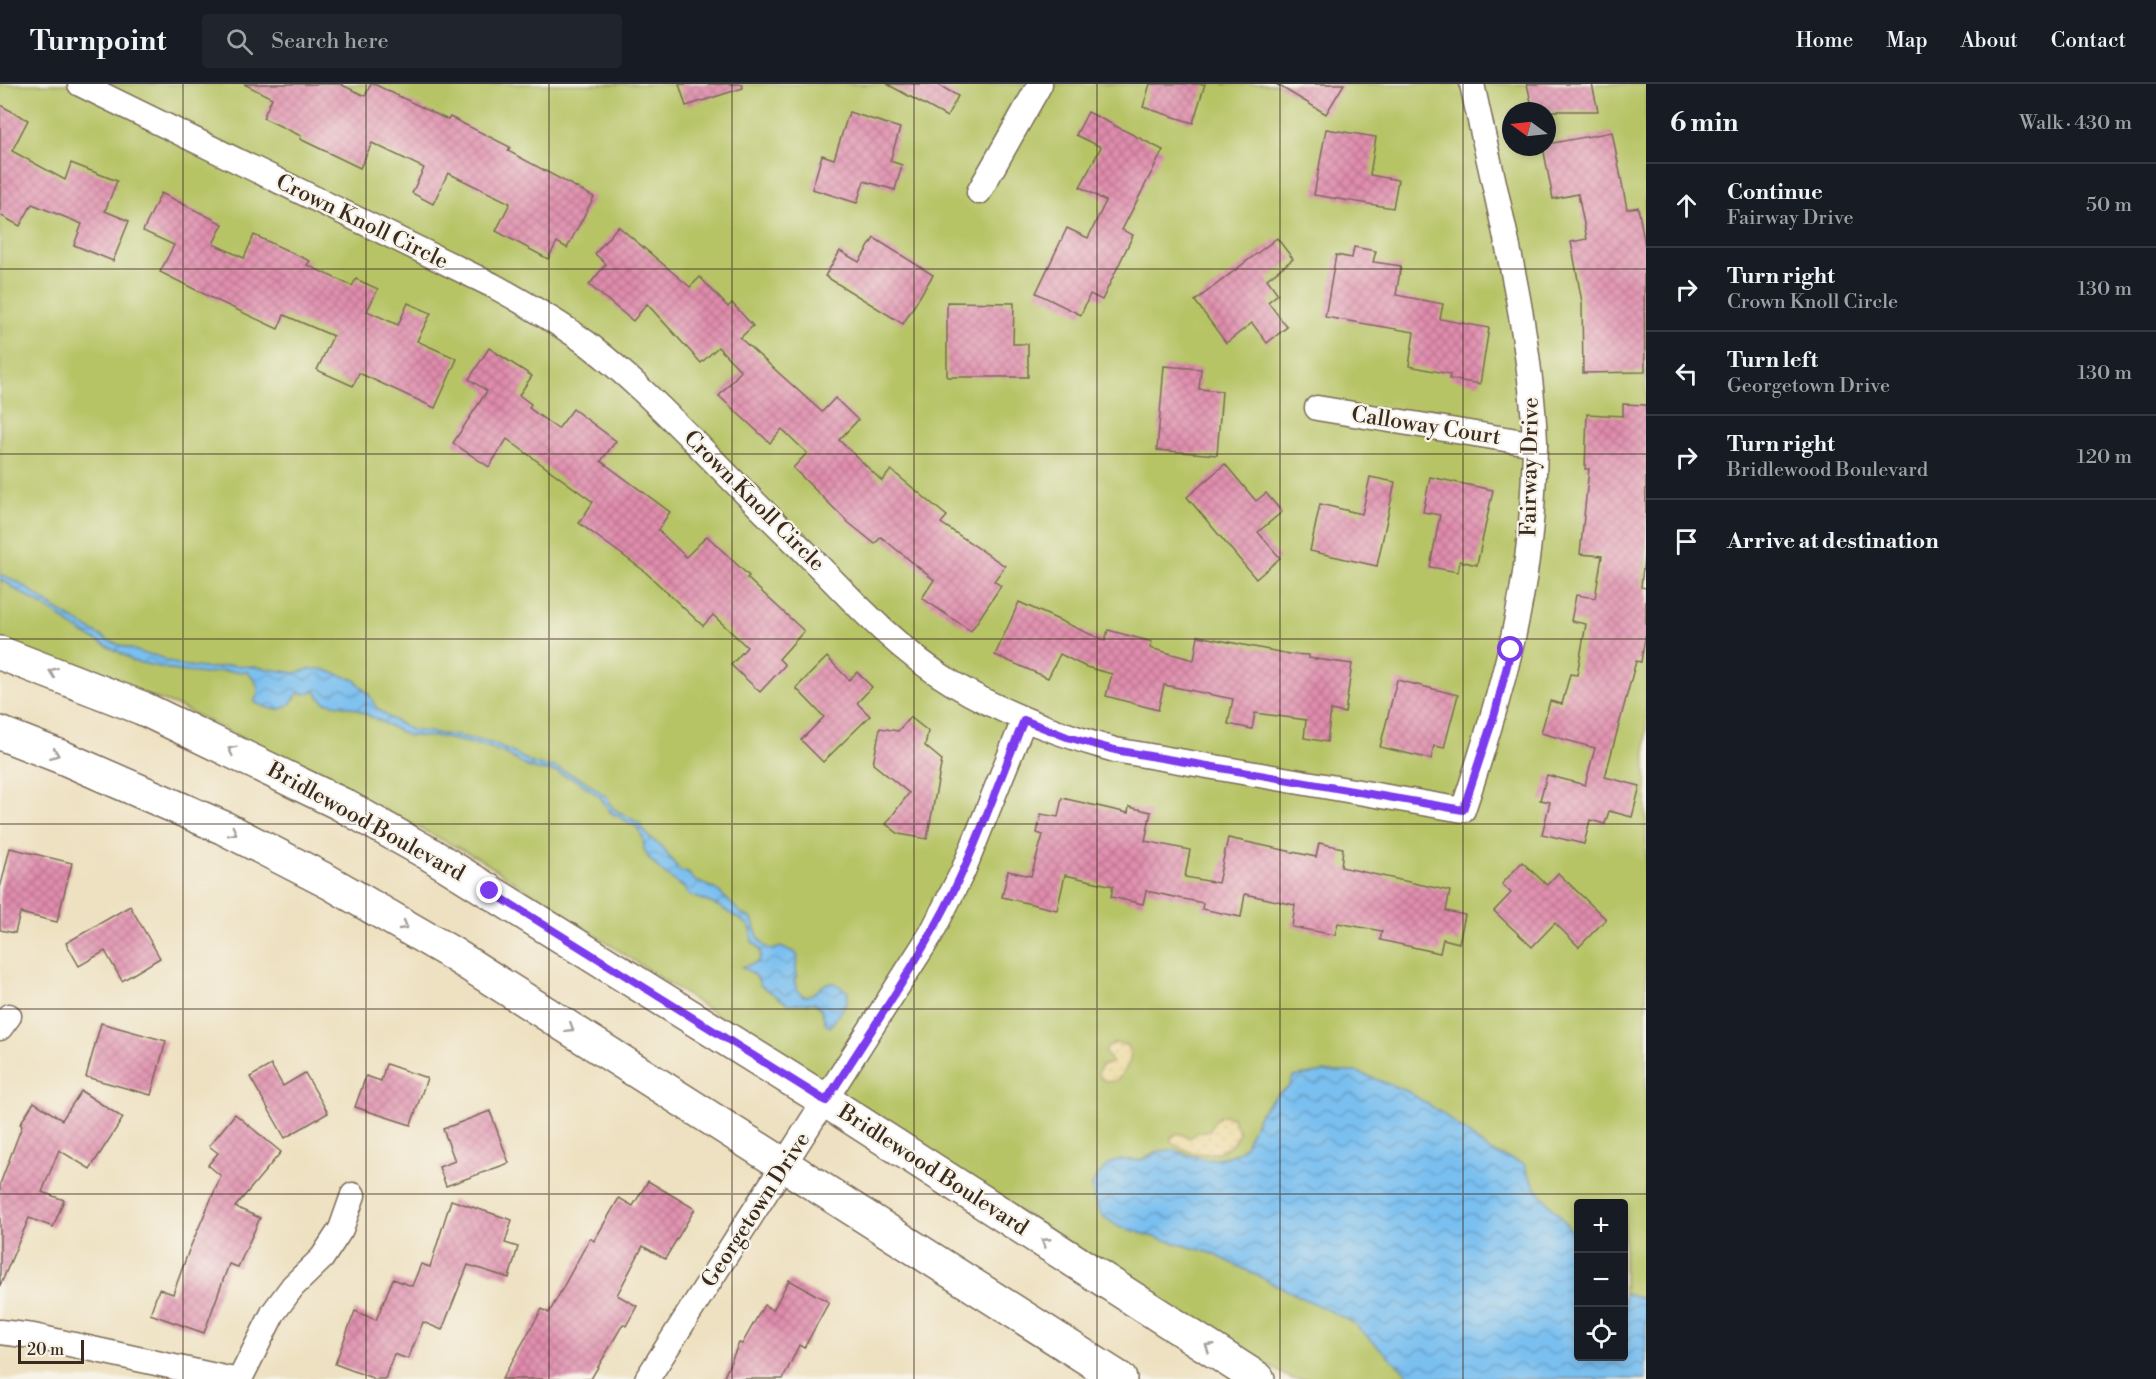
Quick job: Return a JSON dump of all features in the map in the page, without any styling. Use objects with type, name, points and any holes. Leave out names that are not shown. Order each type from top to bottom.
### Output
[{"type":"main road","name":"Bridlewood Boulevard","points":[[0,652],[142,708],[340,804],[490,891],[826,1101],[1258,1379]]},
{"type":"main road","points":[[0,733],[64,758],[224,828],[329,882],[448,951],[1120,1379]]},
{"type":"street","name":"Crown Knoll Circle","points":[[80,84],[492,285],[557,322],[588,344],[646,394],[842,589],[920,661],[983,701],[1067,737],[1115,750],[1463,810]]},
{"type":"street","points":[[979,192],[1040,84]]},
{"type":"street","name":"Fairway Drive","points":[[1463,810],[1495,713],[1523,597],[1531,532],[1535,444],[1524,328],[1472,84]]},
{"type":"street","name":"Calloway Court","points":[[1317,408],[1535,444]]},
{"type":"street","name":"Georgetown Drive","points":[[647,1379],[924,945],[963,871],[1024,720]]},
{"type":"street","points":[[240,1379],[273,1313],[293,1286],[322,1258],[341,1229],[353,1196]]},
{"type":"street","points":[[0,1332],[33,1336],[229,1379]]},
{"type":"green space","points":[[0,84],[1646,84],[1646,1379],[1292,1379],[1210,1332],[884,1125],[478,858],[180,707],[0,642]]},
{"type":"sand","points":[[1115,1043],[1127,1045],[1130,1050],[1130,1059],[1117,1080],[1108,1081],[1100,1077],[1098,1072],[1102,1066],[1111,1063],[1111,1059],[1105,1053],[1107,1048]]},
{"type":"sand","points":[[1224,1115],[1232,1117],[1239,1132],[1227,1148],[1218,1152],[1199,1153],[1171,1142],[1171,1137],[1178,1133],[1190,1138],[1198,1132],[1207,1132],[1218,1118]]},
{"type":"water","points":[[0,574],[20,583],[56,609],[109,641],[145,654],[154,655],[179,665],[203,668],[229,665],[295,673],[322,669],[355,680],[370,696],[376,707],[411,730],[491,743],[534,764],[554,767],[582,779],[607,797],[614,809],[639,823],[680,871],[688,873],[694,880],[717,890],[742,914],[752,919],[759,939],[765,946],[769,949],[774,950],[780,947],[794,952],[798,956],[797,976],[794,980],[800,993],[811,995],[825,984],[835,983],[848,992],[847,1003],[830,1027],[826,1025],[821,1009],[815,1003],[788,1004],[760,985],[756,976],[742,967],[758,962],[760,956],[759,948],[752,942],[751,929],[747,924],[720,907],[688,894],[684,888],[662,872],[648,857],[644,849],[643,838],[637,827],[611,813],[600,797],[578,781],[556,772],[526,766],[488,747],[440,737],[409,736],[354,708],[324,702],[315,691],[299,693],[290,704],[282,709],[268,708],[254,702],[258,690],[247,672],[222,671],[205,674],[177,671],[132,661],[82,633],[50,610],[0,580]]},
{"type":"water","points":[[1325,1072],[1357,1072],[1407,1091],[1442,1113],[1490,1151],[1524,1164],[1535,1186],[1574,1236],[1574,1361],[1628,1361],[1628,1294],[1646,1299],[1646,1379],[1413,1379],[1352,1322],[1211,1253],[1119,1227],[1101,1215],[1093,1197],[1092,1185],[1107,1165],[1117,1160],[1141,1160],[1159,1151],[1172,1150],[1208,1160],[1229,1156],[1240,1151],[1260,1113],[1277,1094],[1289,1087],[1293,1077]]},
{"type":"building","points":[[244,84],[340,84],[365,96],[371,84],[374,84],[448,120],[450,117],[510,147],[508,151],[594,197],[567,248],[557,242],[548,259],[496,231],[510,203],[448,173],[433,204],[412,193],[424,168],[372,143],[360,168],[263,118],[272,98]]},
{"type":"building","points":[[679,84],[742,84],[743,88],[686,106]]},
{"type":"building","points":[[887,84],[937,84],[958,96],[947,117]]},
{"type":"building","points":[[1150,84],[1205,84],[1193,123],[1143,107]]},
{"type":"building","points":[[1276,84],[1344,84],[1326,114]]},
{"type":"building","points":[[1527,84],[1592,84],[1598,111],[1556,111],[1556,102],[1531,102]]},
{"type":"building","points":[[0,105],[28,120],[12,151],[65,180],[71,163],[117,181],[105,211],[129,221],[113,261],[74,245],[82,224],[32,204],[20,226],[0,215]]},
{"type":"building","points":[[849,112],[900,128],[890,161],[902,165],[895,190],[864,181],[857,203],[812,189],[822,155],[834,159]]},
{"type":"building","points":[[1088,112],[1163,150],[1122,230],[1133,235],[1102,300],[1090,294],[1081,315],[1036,293],[1067,228],[1088,238],[1106,201],[1080,187],[1101,147],[1076,135]]},
{"type":"building","points":[[1326,129],[1376,137],[1370,175],[1398,180],[1393,208],[1314,195]]},
{"type":"building","points":[[1612,132],[1627,209],[1638,207],[1646,251],[1646,275],[1644,275],[1645,372],[1583,373],[1582,302],[1571,242],[1587,239],[1578,194],[1553,199],[1545,156],[1556,156],[1556,142]]},
{"type":"building","points":[[161,193],[223,224],[213,244],[244,258],[254,235],[310,261],[307,265],[352,286],[356,279],[378,289],[367,311],[398,325],[408,303],[431,313],[417,341],[457,359],[435,408],[359,373],[353,386],[317,370],[333,336],[284,315],[278,329],[160,272],[174,245],[143,231]]},
{"type":"building","points":[[618,226],[690,287],[700,277],[728,307],[732,303],[753,326],[740,338],[822,412],[835,398],[858,420],[839,440],[882,481],[891,470],[947,516],[941,523],[1005,566],[994,581],[1001,586],[971,631],[922,598],[934,580],[881,537],[875,544],[849,523],[793,468],[807,453],[782,429],[770,443],[719,396],[741,371],[718,347],[701,363],[647,304],[633,321],[589,285],[606,264],[595,254]]},
{"type":"building","points":[[874,238],[933,275],[903,324],[825,276],[840,251],[859,262]]},
{"type":"building","points":[[1277,238],[1293,259],[1267,279],[1278,294],[1268,302],[1287,327],[1267,343],[1252,323],[1226,343],[1195,301]]},
{"type":"building","points":[[1354,247],[1376,251],[1373,262],[1401,266],[1396,295],[1443,304],[1440,319],[1489,328],[1480,384],[1449,379],[1450,374],[1409,366],[1414,332],[1325,317],[1336,255],[1352,258]]},
{"type":"building","points":[[947,302],[1014,303],[1013,344],[1028,344],[1028,377],[947,377]]},
{"type":"building","points":[[489,348],[532,376],[519,395],[531,404],[529,408],[558,429],[573,409],[616,441],[601,461],[670,512],[658,530],[686,557],[707,536],[749,576],[747,578],[804,631],[779,659],[785,665],[760,692],[731,665],[747,647],[713,615],[703,626],[643,570],[579,523],[593,502],[507,439],[489,467],[453,443],[487,391],[469,379]]},
{"type":"building","points":[[1164,366],[1201,369],[1199,389],[1222,391],[1217,455],[1157,450]]},
{"type":"building","points":[[1623,404],[1646,405],[1646,538],[1641,587],[1646,588],[1646,632],[1641,662],[1636,661],[1605,777],[1640,786],[1632,817],[1609,811],[1605,824],[1590,820],[1584,844],[1542,834],[1550,802],[1540,800],[1547,775],[1585,785],[1595,748],[1541,733],[1550,701],[1562,704],[1570,674],[1577,675],[1586,624],[1571,621],[1576,595],[1595,598],[1602,556],[1580,554],[1589,469],[1585,469],[1587,414],[1623,416]]},
{"type":"building","points":[[1225,464],[1256,501],[1266,493],[1282,512],[1258,532],[1280,558],[1256,579],[1187,497]]},
{"type":"building","points":[[1370,477],[1395,482],[1377,566],[1310,551],[1320,504],[1362,514]]},
{"type":"building","points":[[1430,477],[1493,490],[1477,565],[1460,561],[1458,572],[1430,567],[1440,515],[1423,512]]},
{"type":"building","points":[[1019,602],[1105,641],[1108,630],[1152,642],[1150,648],[1194,660],[1198,636],[1352,664],[1345,713],[1331,710],[1327,742],[1304,738],[1306,720],[1255,713],[1252,729],[1228,724],[1233,699],[1164,685],[1158,710],[1106,696],[1112,674],[1086,667],[1060,654],[1048,678],[995,655]]},
{"type":"building","points":[[827,657],[849,680],[857,672],[872,687],[857,703],[870,716],[823,762],[801,740],[824,717],[796,688]]},
{"type":"building","points":[[1397,680],[1458,695],[1444,748],[1434,746],[1431,759],[1380,747]]},
{"type":"building","points":[[910,717],[928,731],[925,746],[942,760],[927,839],[899,834],[886,824],[909,793],[873,764],[880,728],[898,731]]},
{"type":"building","points":[[1062,798],[1128,813],[1129,807],[1151,812],[1145,841],[1190,850],[1185,877],[1218,883],[1228,838],[1316,857],[1319,843],[1343,848],[1341,867],[1450,891],[1446,911],[1465,915],[1459,943],[1443,939],[1440,953],[1380,940],[1382,931],[1338,923],[1335,935],[1292,927],[1295,905],[1245,894],[1241,917],[1202,909],[1203,903],[1146,891],[1143,904],[1111,897],[1113,886],[1065,875],[1057,910],[1002,897],[1008,871],[1031,876],[1043,835],[1037,833],[1041,814],[1058,817]]},
{"type":"building","points":[[10,848],[72,863],[57,922],[20,913],[15,933],[0,930],[0,889]]},
{"type":"building","points":[[1522,862],[1547,885],[1558,873],[1606,919],[1579,947],[1555,923],[1532,947],[1494,911],[1511,893],[1502,884]]},
{"type":"building","points":[[130,906],[160,958],[122,981],[105,951],[79,966],[66,943]]},
{"type":"building","points":[[101,1023],[166,1041],[151,1095],[86,1077]]},
{"type":"building","points":[[386,1064],[427,1078],[411,1125],[355,1107],[366,1076],[381,1081]]},
{"type":"building","points":[[271,1065],[283,1086],[305,1073],[328,1113],[285,1138],[250,1077]]},
{"type":"building","points":[[81,1091],[123,1118],[90,1169],[59,1150],[42,1192],[64,1200],[53,1227],[29,1218],[0,1286],[0,1184],[22,1126],[20,1124],[34,1102],[62,1120]]},
{"type":"building","points":[[490,1111],[509,1163],[446,1186],[439,1167],[455,1161],[443,1129]]},
{"type":"building","points":[[235,1114],[281,1152],[235,1207],[260,1218],[238,1267],[229,1264],[204,1333],[150,1314],[159,1289],[173,1294],[221,1176],[208,1165],[218,1153],[209,1146]]},
{"type":"building","points":[[648,1181],[695,1209],[665,1259],[643,1246],[617,1295],[637,1306],[626,1326],[623,1324],[591,1379],[502,1379],[542,1309],[549,1313],[590,1238],[594,1241],[619,1198],[633,1206]]},
{"type":"building","points":[[451,1200],[512,1220],[505,1243],[518,1247],[509,1278],[468,1265],[442,1330],[423,1322],[408,1359],[394,1354],[385,1379],[375,1379],[335,1364],[355,1311],[376,1320],[393,1279],[412,1286],[421,1264],[430,1267]]},
{"type":"building","points":[[789,1280],[829,1302],[804,1348],[799,1345],[783,1379],[723,1379],[739,1343],[742,1344],[764,1305],[773,1310]]},
{"type":"route","points":[[490,891],[826,1101],[931,934],[963,871],[1024,720],[1067,737],[1115,750],[1463,810],[1495,713],[1511,650]]}]
